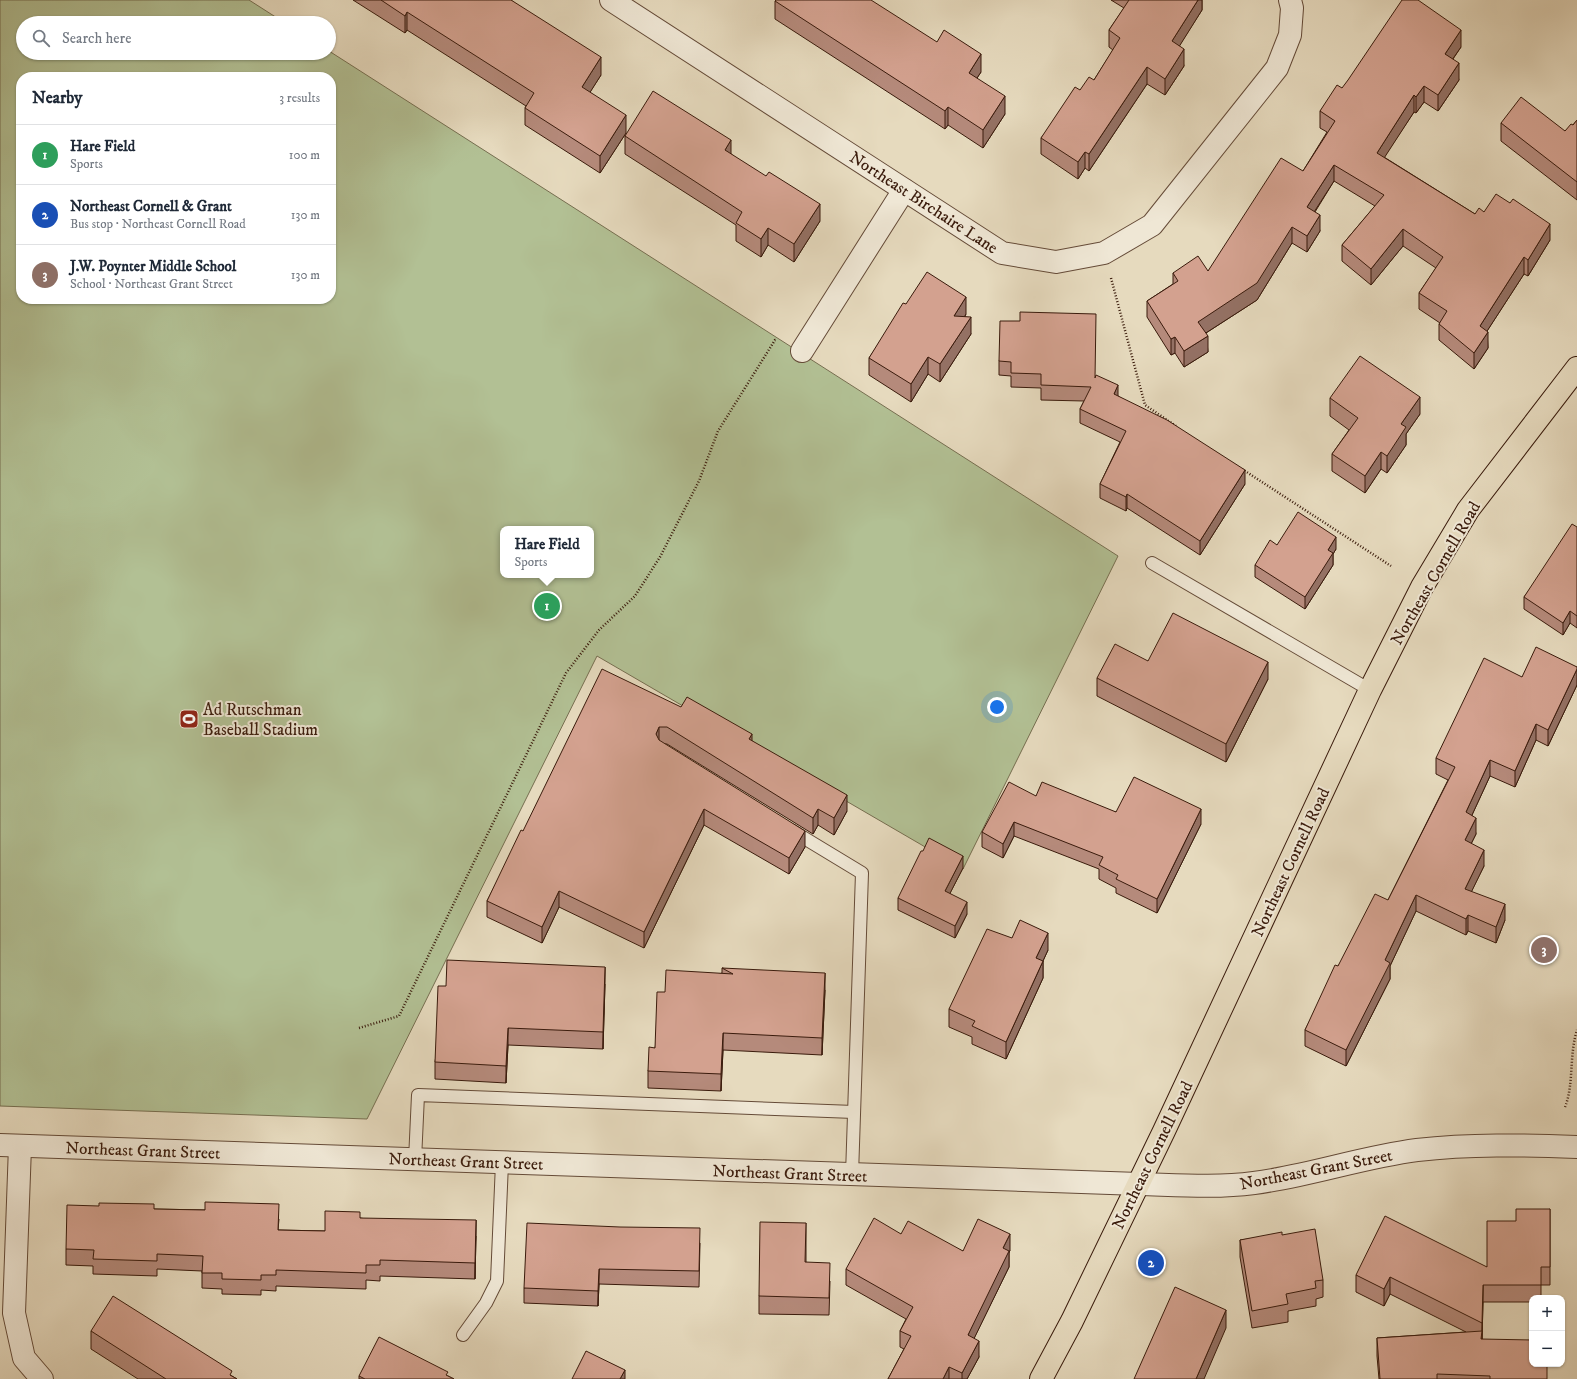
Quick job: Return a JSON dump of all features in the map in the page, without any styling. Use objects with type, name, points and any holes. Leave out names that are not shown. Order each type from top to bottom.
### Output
[{"type":"highway","name":"Northeast Cornell Road","points":[[1041,1379],[1072,1321],[1139,1184],[1370,690],[1422,587],[1468,510],[1577,368]]},
{"type":"street","name":"Northeast Birchaire Lane","points":[[611,0],[1002,253],[1056,262],[1104,253],[1152,225],[1277,68],[1290,35],[1291,4]]},
{"type":"street","points":[[802,351],[904,190]]},
{"type":"street","points":[[10,1145],[14,1313],[24,1358],[39,1378]]},
{"type":"street","name":"Northeast Grant Street","points":[[10,1145],[852,1175],[1139,1184],[1222,1185],[1253,1183],[1320,1171],[1377,1157],[1415,1151],[1464,1146],[1577,1147]]},
{"type":"lane","points":[[1152,563],[1370,690]]},
{"type":"lane","points":[[782,824],[862,873],[852,1175]]},
{"type":"lane","points":[[415,1160],[418,1095],[854,1112]]},
{"type":"lane","points":[[463,1335],[486,1303],[497,1281],[502,1162]]},
{"type":"path","points":[[1104,253],[1145,406],[1178,427]]},
{"type":"path","points":[[359,1028],[399,1016],[566,673],[599,630],[635,596],[660,557],[699,481],[718,431],[775,340]]},
{"type":"path","points":[[1238,466],[1391,566]]},
{"type":"path","points":[[1565,1107],[1570,1096],[1570,1076],[1574,1039],[1577,1030]]},
{"type":"green space","points":[[0,0],[249,0],[274,16],[16,16],[16,60],[336,60],[336,55],[1118,556],[963,869],[597,656],[367,1119],[0,1106]]},
{"type":"building","points":[[381,0],[511,0],[601,57],[582,87],[626,115],[600,156],[525,108],[534,93],[407,12],[405,16]]},
{"type":"building","points":[[871,0],[937,42],[944,30],[981,54],[969,73],[1005,96],[983,130],[948,107],[945,111],[775,1]]},
{"type":"building","points":[[1129,0],[1198,0],[1172,41],[1184,49],[1165,79],[1147,67],[1089,154],[1085,152],[1078,162],[1041,138],[1075,87],[1080,90],[1089,77],[1094,80],[1120,38],[1109,30]]},
{"type":"building","points":[[1402,0],[1418,0],[1461,30],[1445,54],[1459,63],[1438,95],[1424,86],[1416,97],[1414,95],[1377,153],[1475,214],[1479,208],[1484,212],[1496,194],[1510,203],[1513,199],[1550,224],[1528,260],[1524,257],[1480,326],[1488,332],[1474,353],[1439,324],[1447,311],[1419,293],[1443,257],[1403,229],[1371,269],[1342,245],[1384,195],[1334,165],[1307,207],[1320,215],[1307,236],[1292,227],[1257,283],[1198,322],[1208,336],[1184,351],[1175,337],[1171,339],[1147,301],[1178,281],[1173,273],[1198,256],[1208,271],[1281,158],[1303,171],[1335,121],[1320,111],[1337,85],[1342,88],[1348,80]]},
{"type":"building","points":[[653,91],[731,140],[725,150],[766,176],[769,172],[820,204],[794,244],[768,228],[761,239],[736,223],[742,212],[625,136]]},
{"type":"building","points":[[1521,97],[1565,131],[1577,120],[1577,182],[1501,123]]},
{"type":"building","points":[[927,272],[966,297],[954,316],[971,317],[940,364],[928,357],[911,384],[869,358],[903,303],[906,304]]},
{"type":"building","points":[[1020,312],[1096,314],[1095,378],[1096,375],[1118,385],[1114,394],[1167,420],[1245,470],[1200,541],[1127,494],[1126,497],[1100,484],[1126,431],[1080,409],[1091,387],[1041,385],[1041,374],[1011,373],[1011,362],[999,361],[1000,321],[1020,321]]},
{"type":"building","points":[[1360,356],[1420,397],[1401,424],[1406,427],[1387,456],[1381,452],[1365,476],[1332,454],[1358,418],[1330,398]]},
{"type":"building","points":[[1298,512],[1336,537],[1328,550],[1333,553],[1305,597],[1255,565],[1270,540],[1277,545]]},
{"type":"building","points":[[1572,524],[1577,527],[1577,616],[1570,611],[1563,623],[1524,597]]},
{"type":"building","points":[[1173,613],[1268,662],[1226,744],[1097,678],[1115,644],[1148,661]]},
{"type":"building","points":[[1536,647],[1577,667],[1577,669],[1548,730],[1536,724],[1515,771],[1490,760],[1466,812],[1476,818],[1465,840],[1484,850],[1465,889],[1505,904],[1496,927],[1468,915],[1466,919],[1416,895],[1385,960],[1390,963],[1346,1050],[1305,1030],[1335,965],[1338,966],[1375,894],[1388,900],[1455,767],[1436,758],[1484,658],[1522,677]]},
{"type":"building","points":[[602,669],[681,707],[687,697],[752,734],[749,739],[847,795],[834,818],[818,809],[813,818],[667,727],[659,727],[656,734],[659,740],[805,831],[789,858],[704,809],[644,932],[559,891],[542,927],[487,901]]},
{"type":"building","points":[[1134,777],[1201,809],[1157,899],[1116,879],[1118,875],[1099,865],[1103,857],[1014,822],[1003,844],[982,832],[1009,782],[1036,796],[1042,782],[1116,812]]},
{"type":"building","points":[[929,838],[963,856],[945,891],[967,902],[955,926],[898,898]]},
{"type":"building","points":[[1020,920],[1048,933],[1036,958],[1043,961],[1006,1042],[972,1026],[975,1021],[949,1009],[987,929],[1012,938]]},
{"type":"building","points":[[447,960],[605,967],[603,1032],[508,1028],[506,1066],[435,1062],[438,986],[446,986]]},
{"type":"building","points":[[722,968],[825,973],[822,1038],[723,1033],[721,1074],[648,1071],[649,1047],[655,1048],[657,992],[665,992],[666,970],[733,974]]},
{"type":"building","points":[[205,1202],[279,1204],[278,1230],[325,1231],[325,1211],[360,1212],[360,1218],[476,1220],[475,1263],[380,1260],[380,1265],[366,1265],[366,1273],[276,1270],[276,1275],[261,1275],[261,1280],[222,1279],[222,1273],[202,1273],[203,1256],[157,1254],[157,1261],[93,1259],[94,1250],[66,1249],[67,1205],[99,1206],[99,1203],[154,1204],[154,1209],[205,1210]]},
{"type":"building","points":[[1516,1209],[1550,1209],[1550,1267],[1541,1267],[1541,1285],[1483,1285],[1482,1323],[1390,1277],[1384,1289],[1356,1275],[1385,1216],[1487,1267],[1487,1221],[1516,1221]]},
{"type":"building","points":[[874,1218],[901,1234],[908,1221],[963,1251],[978,1219],[1010,1234],[1003,1248],[1009,1251],[968,1335],[979,1341],[962,1373],[949,1367],[943,1379],[888,1379],[911,1336],[900,1331],[913,1307],[846,1269]]},
{"type":"building","points":[[760,1222],[806,1223],[805,1262],[830,1263],[829,1298],[759,1296]]},
{"type":"building","points":[[527,1223],[620,1227],[700,1228],[699,1271],[599,1269],[598,1291],[524,1288]]},
{"type":"building","points":[[1315,1229],[1323,1280],[1315,1281],[1316,1288],[1286,1294],[1288,1304],[1252,1311],[1240,1240],[1282,1232],[1282,1235]]},
{"type":"building","points":[[1175,1287],[1226,1310],[1196,1379],[1134,1379]]},
{"type":"building","points":[[113,1296],[232,1371],[230,1375],[237,1379],[166,1379],[91,1331]]},
{"type":"building","points":[[1482,1331],[1481,1339],[1529,1340],[1529,1367],[1547,1367],[1547,1379],[1490,1379],[1490,1376],[1437,1374],[1437,1379],[1380,1379],[1377,1338]]},
{"type":"building","points":[[379,1337],[448,1372],[446,1375],[454,1379],[365,1379],[359,1376]]},
{"type":"building","points":[[586,1351],[625,1370],[620,1379],[572,1379]]},
{"type":"place","name":"Hare Field","points":[[547,606]]},
{"type":"place","name":"Ad Rutschman Baseball Stadium","points":[[189,719]]},
{"type":"place","name":"J.W. Poynter Middle School","points":[[1544,950]]},
{"type":"place","name":"Northeast Cornell & Grant","points":[[1151,1263]]}]
